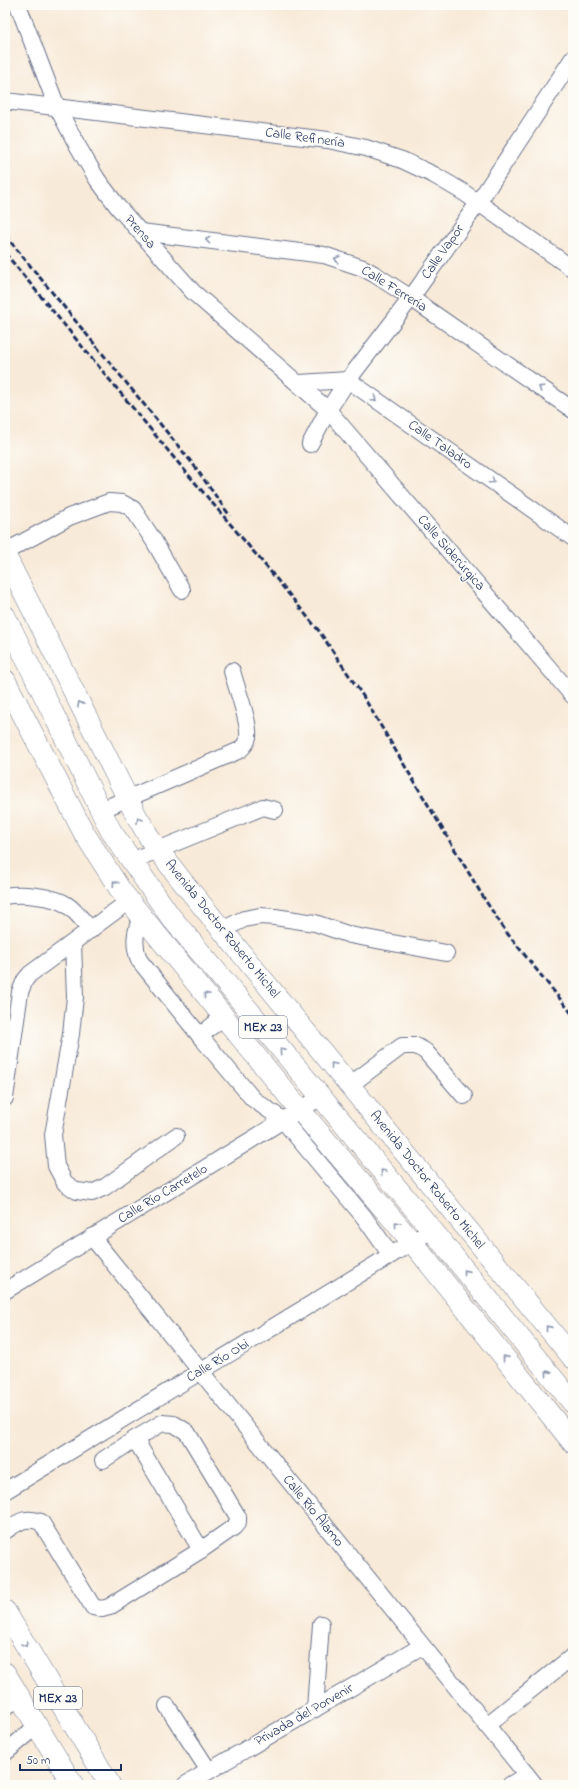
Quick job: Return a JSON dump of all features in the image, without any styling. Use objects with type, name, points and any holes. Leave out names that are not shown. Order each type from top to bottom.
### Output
[{"type":"main road","name":"Avenida Doctor Roberto Michel","points":[[5,555],[128,798],[158,850],[573,1358]]},
{"type":"main road","name":"Avenida Doctor Roberto Michel","points":[[5,616],[111,831],[170,916],[432,1230],[573,1403]]},
{"type":"main road","points":[[5,680],[84,833],[121,891],[224,1016],[292,1115],[412,1242],[573,1443]]},
{"type":"main road","name":"MEX 23","points":[[5,1610],[110,1785]]},
{"type":"main road","name":"MEX 23","points":[[5,1673],[13,1702],[37,1726],[74,1785]]},
{"type":"street","name":"Prensa","points":[[18,5],[57,107],[97,179],[118,207],[193,292],[299,383],[328,410]]},
{"type":"street","name":"Calle Vapor","points":[[310,444],[328,410],[348,380],[411,298],[478,203],[573,58]]},
{"type":"street","name":"Calle Refinería","points":[[5,101],[328,140],[366,148],[418,166],[463,192],[573,269]]},
{"type":"street","name":"Calle Ferrería","points":[[141,232],[324,255],[351,263],[374,274],[411,298],[573,410]]},
{"type":"street","points":[[299,383],[348,380]]},
{"type":"street","name":"Calle Taladro","points":[[348,380],[573,538]]},
{"type":"street","name":"Calle Siderúrgica","points":[[328,410],[573,696]]},
{"type":"street","points":[[5,552],[69,517],[109,502],[122,503],[133,509],[154,541],[182,590]]},
{"type":"street","points":[[101,810],[240,750],[246,744],[248,738],[248,727],[232,671]]},
{"type":"street","points":[[131,861],[263,807],[275,810]]},
{"type":"street","points":[[5,896],[34,896],[65,904],[76,912],[91,930]]},
{"type":"street","points":[[5,1098],[20,992],[25,980],[30,974],[91,930],[135,908],[136,929],[134,939],[135,950],[139,960],[253,1099],[292,1115],[391,1255]]},
{"type":"street","points":[[222,930],[244,920],[260,916],[275,917],[315,923],[350,935],[446,954]]},
{"type":"street","points":[[73,943],[75,997],[71,1034],[53,1135],[56,1166],[65,1183],[77,1191],[92,1193],[105,1187],[176,1136]]},
{"type":"street","points":[[200,1036],[224,1016]]},
{"type":"street","points":[[350,1085],[402,1046],[416,1046],[425,1051],[464,1096]]},
{"type":"street","name":"Calle Río Carretelo","points":[[5,1291],[321,1097]]},
{"type":"street","name":"Calle Río Obi","points":[[5,1491],[432,1230]]},
{"type":"street","name":"Calle Río Álamo","points":[[92,1238],[531,1780]]},
{"type":"street","points":[[5,1531],[22,1520],[33,1519],[41,1522],[93,1607],[102,1609],[109,1607],[201,1550],[234,1527],[238,1522],[238,1517],[187,1432],[174,1424],[162,1423],[135,1438],[103,1460]]},
{"type":"street","points":[[135,1438],[201,1550]]},
{"type":"street","points":[[315,1709],[321,1624]]},
{"type":"street","name":"Privada del Porvenir","points":[[185,1785],[422,1646]]},
{"type":"street","points":[[487,1725],[573,1656]]},
{"type":"street","points":[[167,1706],[209,1771]]},
{"type":"street","points":[[5,1753],[37,1726]]},
{"type":"street","points":[[510,1785],[531,1780]]},
{"type":"railway","points":[[5,235],[193,464],[230,516]]},
{"type":"railway","points":[[5,253],[319,631],[363,696],[485,900],[507,933],[573,1015]]}]
